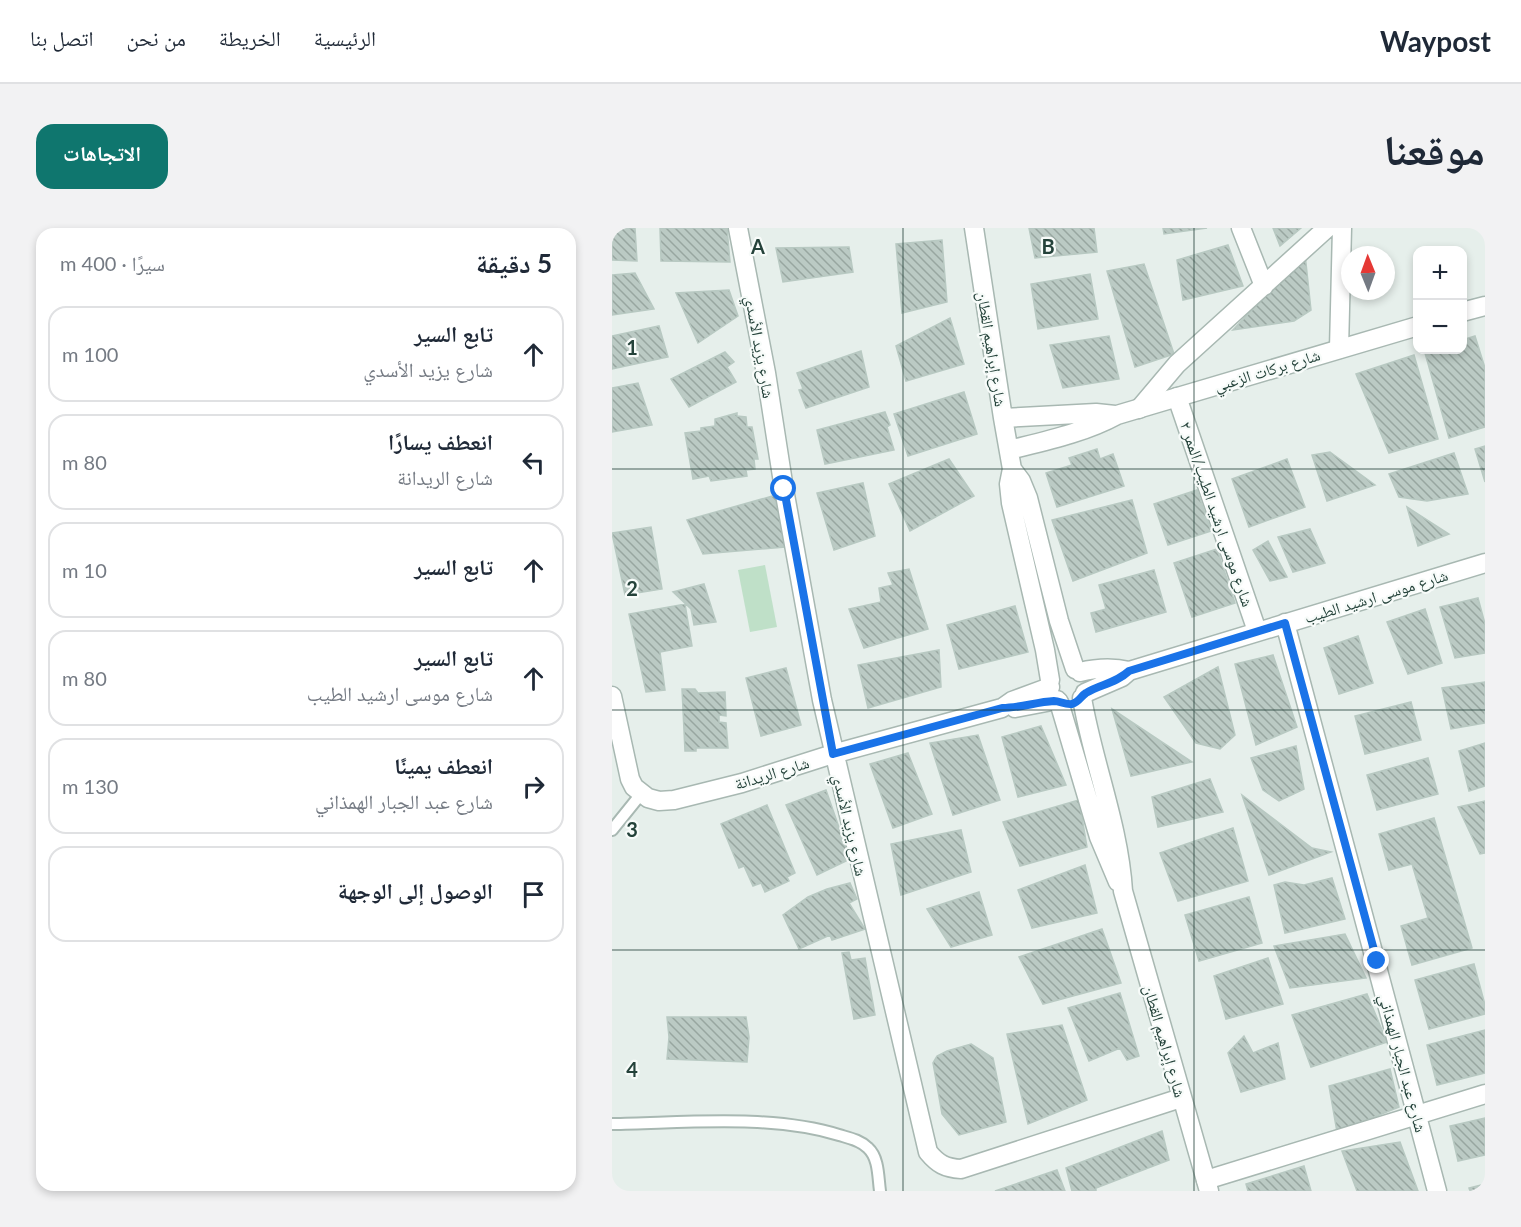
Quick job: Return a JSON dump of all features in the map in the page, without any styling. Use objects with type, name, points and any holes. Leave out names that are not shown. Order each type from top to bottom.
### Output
[{"type":"street","name":"شارع يزيد الأسدي","points":[[738,228],[833,754],[928,1152],[937,1162],[947,1168],[961,1169],[1181,1098]]},
{"type":"street","name":"شارع إبراهيم القطان","points":[[974,228],[1012,470],[1009,484],[1011,503],[1054,692],[1099,837],[1123,891]]},
{"type":"street","points":[[1241,228],[1264,286]]},
{"type":"street","points":[[1138,409],[1177,364],[1327,228]]},
{"type":"street","points":[[1339,349],[1342,228]]},
{"type":"street","points":[[1467,311],[1485,306]]},
{"type":"street","name":"شارع بركات الزعبي","points":[[1009,450],[1101,424],[1117,415],[1413,327]]},
{"type":"street","name":"شارع موسى ارشيد الطيب/الممر ٢","points":[[1177,397],[1257,631]]},
{"type":"street","name":"شارع بركات الزعبي","points":[[1003,418],[1096,413],[1117,415]]},
{"type":"street","name":"شارع إبراهيم القطان","points":[[1012,470],[1021,481],[1028,498],[1059,621],[1078,670]]},
{"type":"street","name":"شارع موسى ارشيد الطيب","points":[[1083,696],[1122,677],[1129,671],[1485,563]]},
{"type":"street","name":"شارع عبد الجبار الهمذاني","points":[[1285,623],[1437,1191]]},
{"type":"street","points":[[1063,668],[1078,670],[1086,682],[1083,696],[1071,704],[1054,692],[1058,670],[1063,668]]},
{"type":"street","name":"شارع موسى ارشيد الطيب","points":[[1078,670],[1117,668],[1129,671]]},
{"type":"street","name":"شارع الريدانة","points":[[641,794],[659,801],[674,800],[742,783],[833,754],[1002,708],[1012,701],[1054,692]]},
{"type":"street","points":[[612,696],[630,779],[641,794]]},
{"type":"street","name":"شارع إبراهيم القطان","points":[[1083,696],[1092,745],[1119,848],[1123,891],[1208,1186]]},
{"type":"street","points":[[1208,1186],[1485,1094]]},
{"type":"lane","points":[[612,831],[641,794]]},
{"type":"lane","points":[[612,1124],[768,1122],[813,1127],[856,1140],[869,1149],[876,1163],[880,1191]]},
{"type":"green space","points":[[765,565],[777,627],[750,632],[738,570]]},
{"type":"building","points":[[612,228],[635,228],[637,261],[612,260]]},
{"type":"building","points":[[660,228],[727,228],[730,262],[661,261]]},
{"type":"building","points":[[1029,228],[1094,228],[1097,252],[1035,258]]},
{"type":"building","points":[[1163,228],[1207,228],[1164,234]]},
{"type":"building","points":[[1273,228],[1301,228],[1280,246]]},
{"type":"building","points":[[942,240],[947,302],[902,313],[896,244]]},
{"type":"building","points":[[1228,245],[1243,286],[1183,300],[1177,260]]},
{"type":"building","points":[[849,247],[853,272],[783,282],[776,248]]},
{"type":"building","points":[[1305,254],[1311,310],[1294,321],[1233,330]]},
{"type":"building","points":[[1144,264],[1174,354],[1135,367],[1107,271]]},
{"type":"building","points":[[635,273],[654,309],[612,315],[612,275]]},
{"type":"building","points":[[1090,274],[1098,319],[1038,329],[1031,284]]},
{"type":"building","points":[[729,290],[738,316],[698,343],[676,293]]},
{"type":"building","points":[[950,318],[964,364],[906,381],[896,346]]},
{"type":"building","points":[[659,326],[668,357],[612,369],[612,336]]},
{"type":"building","points":[[1109,336],[1119,379],[1063,388],[1050,345]]},
{"type":"building","points":[[1475,336],[1485,368],[1485,427],[1449,438],[1425,354],[1467,354],[1467,338]]},
{"type":"building","points":[[861,351],[869,387],[806,408],[799,390],[803,389],[797,373]]},
{"type":"building","points":[[725,352],[734,362],[727,367],[736,382],[689,407],[671,379]]},
{"type":"building","points":[[1414,355],[1438,439],[1389,453],[1356,374]]},
{"type":"building","points":[[638,383],[652,425],[612,432],[612,388]]},
{"type":"building","points":[[964,392],[977,434],[908,456],[894,414]]},
{"type":"building","points":[[885,412],[890,425],[887,427],[894,450],[825,464],[817,430]]},
{"type":"building","points":[[737,413],[737,416],[746,417],[747,427],[752,427],[758,459],[754,459],[755,469],[746,470],[747,476],[711,481],[709,476],[693,479],[685,433],[715,426],[715,419]]},
{"type":"building","points":[[1485,446],[1485,482],[1475,449]]},
{"type":"building","points":[[1097,449],[1100,459],[1113,454],[1124,486],[1057,507],[1046,473],[1072,465],[1069,458]]},
{"type":"building","points":[[1330,452],[1375,485],[1327,501],[1312,455]]},
{"type":"building","points":[[1454,453],[1468,494],[1427,501],[1399,497],[1389,474]]},
{"type":"building","points":[[949,459],[974,496],[910,531],[889,484]]},
{"type":"building","points":[[1287,459],[1305,507],[1249,527],[1232,479]]},
{"type":"building","points":[[863,483],[875,536],[834,550],[817,493]]},
{"type":"building","points":[[1197,490],[1211,531],[1168,545],[1154,504]]},
{"type":"building","points":[[776,495],[785,547],[703,554],[687,520]]},
{"type":"building","points":[[1132,500],[1147,553],[1073,581],[1052,520]]},
{"type":"building","points":[[1407,507],[1449,534],[1418,546]]},
{"type":"building","points":[[651,527],[662,589],[625,595],[612,533]]},
{"type":"building","points":[[1310,529],[1325,563],[1293,572],[1278,537]]},
{"type":"building","points":[[1268,541],[1287,577],[1270,581],[1253,550]]},
{"type":"building","points":[[1217,549],[1235,603],[1192,617],[1174,563]]},
{"type":"building","points":[[909,569],[928,629],[864,648],[849,609],[881,602],[879,588],[893,585],[888,573]]},
{"type":"building","points":[[1154,570],[1166,612],[1096,632],[1091,613],[1106,609],[1099,585]]},
{"type":"building","points":[[704,584],[716,622],[694,625],[691,609],[673,592]]},
{"type":"building","points":[[1478,598],[1485,624],[1485,653],[1455,658],[1440,607]]},
{"type":"building","points":[[685,604],[692,646],[660,652],[665,690],[646,692],[629,614]]},
{"type":"building","points":[[1015,606],[1028,652],[959,669],[947,625]]},
{"type":"building","points":[[1425,609],[1442,663],[1408,674],[1387,622]]},
{"type":"building","points":[[1358,636],[1373,683],[1339,694],[1324,648]]},
{"type":"building","points":[[939,650],[941,687],[868,708],[858,665]]},
{"type":"building","points":[[1273,655],[1297,727],[1256,745],[1235,664]]},
{"type":"building","points":[[1218,667],[1235,735],[1220,749],[1196,743],[1164,697]]},
{"type":"building","points":[[786,668],[801,725],[761,736],[746,678]]},
{"type":"building","points":[[1485,682],[1485,723],[1451,729],[1442,688]]},
{"type":"building","points":[[682,689],[695,689],[698,693],[725,692],[726,716],[719,715],[719,722],[726,723],[728,748],[696,748],[696,751],[685,751]]},
{"type":"building","points":[[1411,702],[1421,740],[1365,754],[1355,716]]},
{"type":"building","points":[[1112,709],[1192,762],[1131,776]]},
{"type":"building","points":[[1041,726],[1066,785],[1018,797],[1002,737]]},
{"type":"building","points":[[978,735],[1000,800],[953,815],[930,743]]},
{"type":"building","points":[[1485,743],[1485,786],[1469,791],[1459,751]]},
{"type":"building","points":[[1296,746],[1304,789],[1279,801],[1263,790],[1251,758]]},
{"type":"building","points":[[908,753],[932,814],[893,828],[870,764]]},
{"type":"building","points":[[1428,758],[1438,794],[1377,810],[1367,775]]},
{"type":"building","points":[[1210,779],[1223,812],[1158,827],[1152,797]]},
{"type":"building","points":[[826,790],[850,859],[817,875],[786,805]]},
{"type":"building","points":[[1242,795],[1312,848],[1331,852],[1269,875]]},
{"type":"building","points":[[1079,800],[1087,847],[1020,866],[1003,822]]},
{"type":"building","points":[[1485,801],[1485,853],[1480,854],[1458,807]]},
{"type":"building","points":[[767,805],[795,873],[787,877],[789,881],[765,892],[761,883],[753,886],[744,866],[739,868],[721,824]]},
{"type":"building","points":[[1434,818],[1472,948],[1412,965],[1401,926],[1428,918],[1412,864],[1389,870],[1379,834]]},
{"type":"building","points":[[1233,828],[1248,881],[1178,901],[1160,853]]},
{"type":"building","points":[[961,830],[971,872],[901,895],[891,844]]},
{"type":"building","points":[[1085,865],[1097,913],[1032,928],[1018,890]]},
{"type":"building","points":[[1332,878],[1345,919],[1285,933],[1274,885],[1285,882],[1304,885]]},
{"type":"building","points":[[850,883],[857,899],[849,903],[865,929],[832,940],[830,935],[799,949],[783,915],[808,897]]},
{"type":"building","points":[[979,892],[992,935],[951,947],[927,909]]},
{"type":"building","points":[[1249,897],[1262,943],[1199,961],[1185,915]]},
{"type":"building","points":[[1102,929],[1121,983],[1043,1004],[1019,957]]},
{"type":"building","points":[[1345,934],[1366,978],[1290,988],[1274,946]]},
{"type":"building","points":[[849,952],[851,960],[865,958],[875,1015],[854,1019],[842,953]]},
{"type":"building","points":[[1268,958],[1283,1004],[1226,1019],[1214,976]]},
{"type":"building","points":[[1474,964],[1485,1005],[1485,1014],[1429,1029],[1415,980]]},
{"type":"building","points":[[1120,993],[1139,1056],[1127,1060],[1120,1048],[1089,1061],[1068,1008]]},
{"type":"building","points":[[1367,994],[1387,1042],[1311,1067],[1292,1015]]},
{"type":"building","points":[[667,1017],[746,1017],[749,1037],[747,1062],[667,1059],[669,1037]]},
{"type":"building","points":[[1062,1025],[1087,1100],[1028,1124],[1007,1034]]},
{"type":"building","points":[[1485,1030],[1485,1073],[1437,1085],[1427,1045]]},
{"type":"building","points":[[1244,1036],[1253,1053],[1278,1043],[1285,1079],[1241,1092],[1228,1053]]},
{"type":"building","points":[[971,1044],[993,1058],[1006,1122],[959,1135],[942,1114],[933,1063],[937,1056],[947,1051]]},
{"type":"building","points":[[1390,1069],[1399,1107],[1337,1132],[1329,1086]]},
{"type":"building","points":[[1485,1118],[1485,1155],[1458,1161],[1450,1126]]},
{"type":"building","points":[[1162,1131],[1169,1160],[1096,1188],[1096,1191],[1072,1191],[1066,1168]]},
{"type":"building","points":[[1400,1142],[1418,1191],[1357,1191],[1342,1151]]},
{"type":"building","points":[[1304,1166],[1311,1191],[1248,1191],[1246,1184]]},
{"type":"building","points":[[1057,1170],[1065,1191],[995,1191]]},
{"type":"building","points":[[1485,1184],[1485,1191],[1470,1191],[1469,1188]]},
{"type":"route","points":[[784,489],[833,754],[1002,708],[1057,700],[1071,704],[1077,702],[1085,693],[1105,686],[1129,671],[1285,623],[1377,961]]}]
